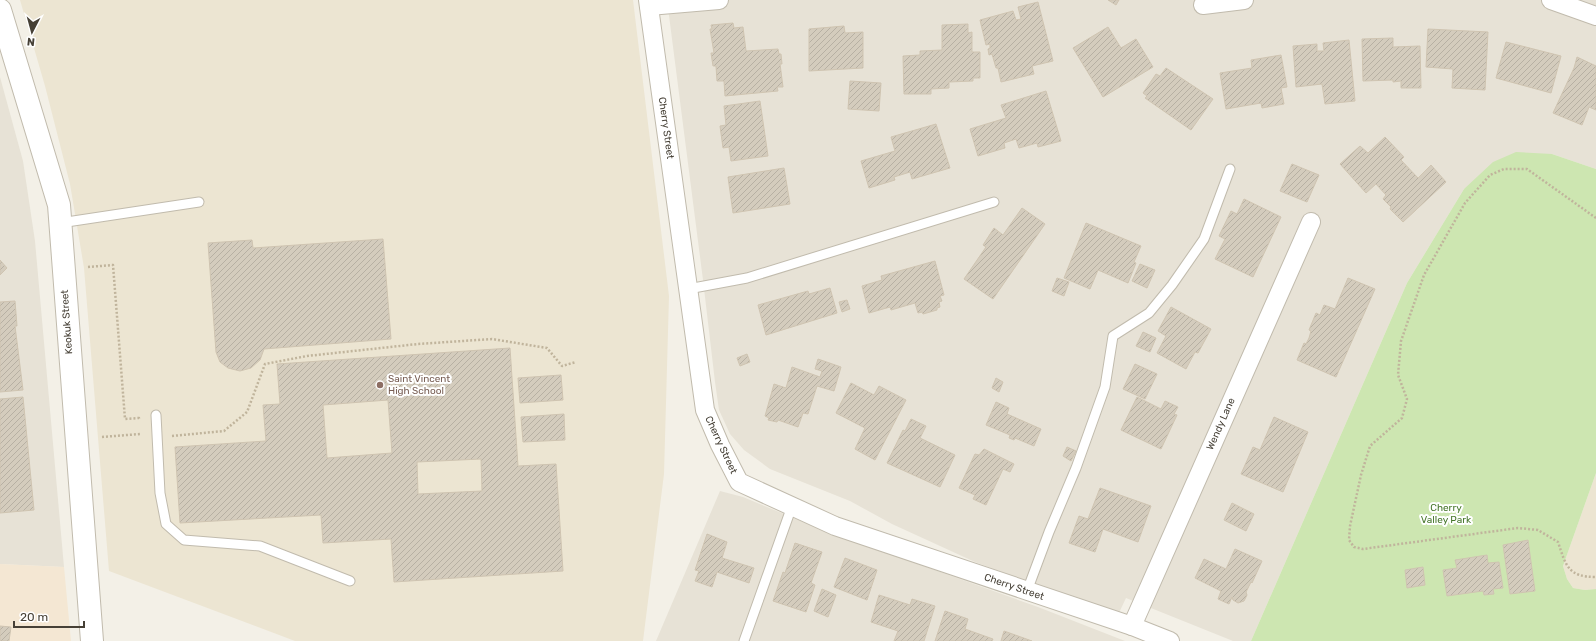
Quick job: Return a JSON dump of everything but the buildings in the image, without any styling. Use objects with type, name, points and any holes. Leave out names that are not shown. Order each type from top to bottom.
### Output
[{"type":"street","points":[[649,3],[719,0]]},
{"type":"street","points":[[1203,5],[1244,0]]},
{"type":"street","points":[[1551,0],[1596,16]]},
{"type":"street","name":"Cherry Street","points":[[649,3],[705,410],[720,445],[739,482],[835,526],[1132,626],[1170,641]]},
{"type":"street","name":"Keokuk Street","points":[[0,10],[59,205],[92,641]]},
{"type":"street","name":"Wendy Lane","points":[[1132,626],[1311,222]]},
{"type":"lane","points":[[1027,591],[1049,532],[1076,468],[1105,387],[1113,336],[1149,313],[1172,285],[1204,239],[1230,169]]},
{"type":"lane","points":[[60,223],[199,202]]},
{"type":"lane","points":[[688,289],[746,278],[994,202]]},
{"type":"lane","points":[[156,415],[160,493],[166,524],[184,540],[260,546],[350,581]]},
{"type":"lane","points":[[744,641],[792,506]]},
{"type":"path","points":[[1596,218],[1527,169],[1504,169],[1490,175],[1465,203],[1424,275],[1401,341],[1398,374],[1407,399],[1402,418],[1370,446],[1351,518],[1349,540],[1354,547],[1363,549],[1518,528],[1538,530],[1558,542],[1566,565],[1582,577],[1596,577]]},
{"type":"path","points":[[88,267],[113,265],[125,419],[139,418],[139,423]]},
{"type":"path","points":[[168,436],[224,431],[247,412],[265,364],[307,356],[418,344],[492,339],[547,348],[562,366],[576,362]]},
{"type":"path","points":[[102,437],[140,434],[140,428]]},
{"type":"shaded area","name":"Saint Vincent High School","points":[[20,0],[633,0],[669,296],[664,474],[643,641],[295,641],[109,571],[84,268],[70,184],[45,86]]},
{"type":"shaded area","points":[[667,0],[1596,0],[1596,169],[1552,154],[1464,189],[1407,283],[1251,641],[1233,641],[1126,598],[1118,615],[975,562],[892,524],[850,501],[770,469],[744,450],[730,434],[719,410]]},
{"type":"shaded area","points":[[0,77],[23,161],[35,241],[64,567],[0,564]]},
{"type":"shaded area","points":[[1596,473],[1596,589],[1585,590],[1573,588],[1567,579],[1563,566]]},
{"type":"shaded area","points":[[720,491],[743,497],[820,529],[1038,607],[1125,641],[656,641]]},
{"type":"shaded area","points":[[0,564],[64,567],[71,641],[0,641]]},
{"type":"green space","name":"Cherry Valley Park","points":[[1516,152],[1552,154],[1596,169],[1596,473],[1563,566],[1567,579],[1573,588],[1585,590],[1596,589],[1596,641],[1251,641],[1407,283],[1464,189],[1493,162]]},
{"type":"place","name":"Saint Vincent High School","points":[[380,385]]}]
